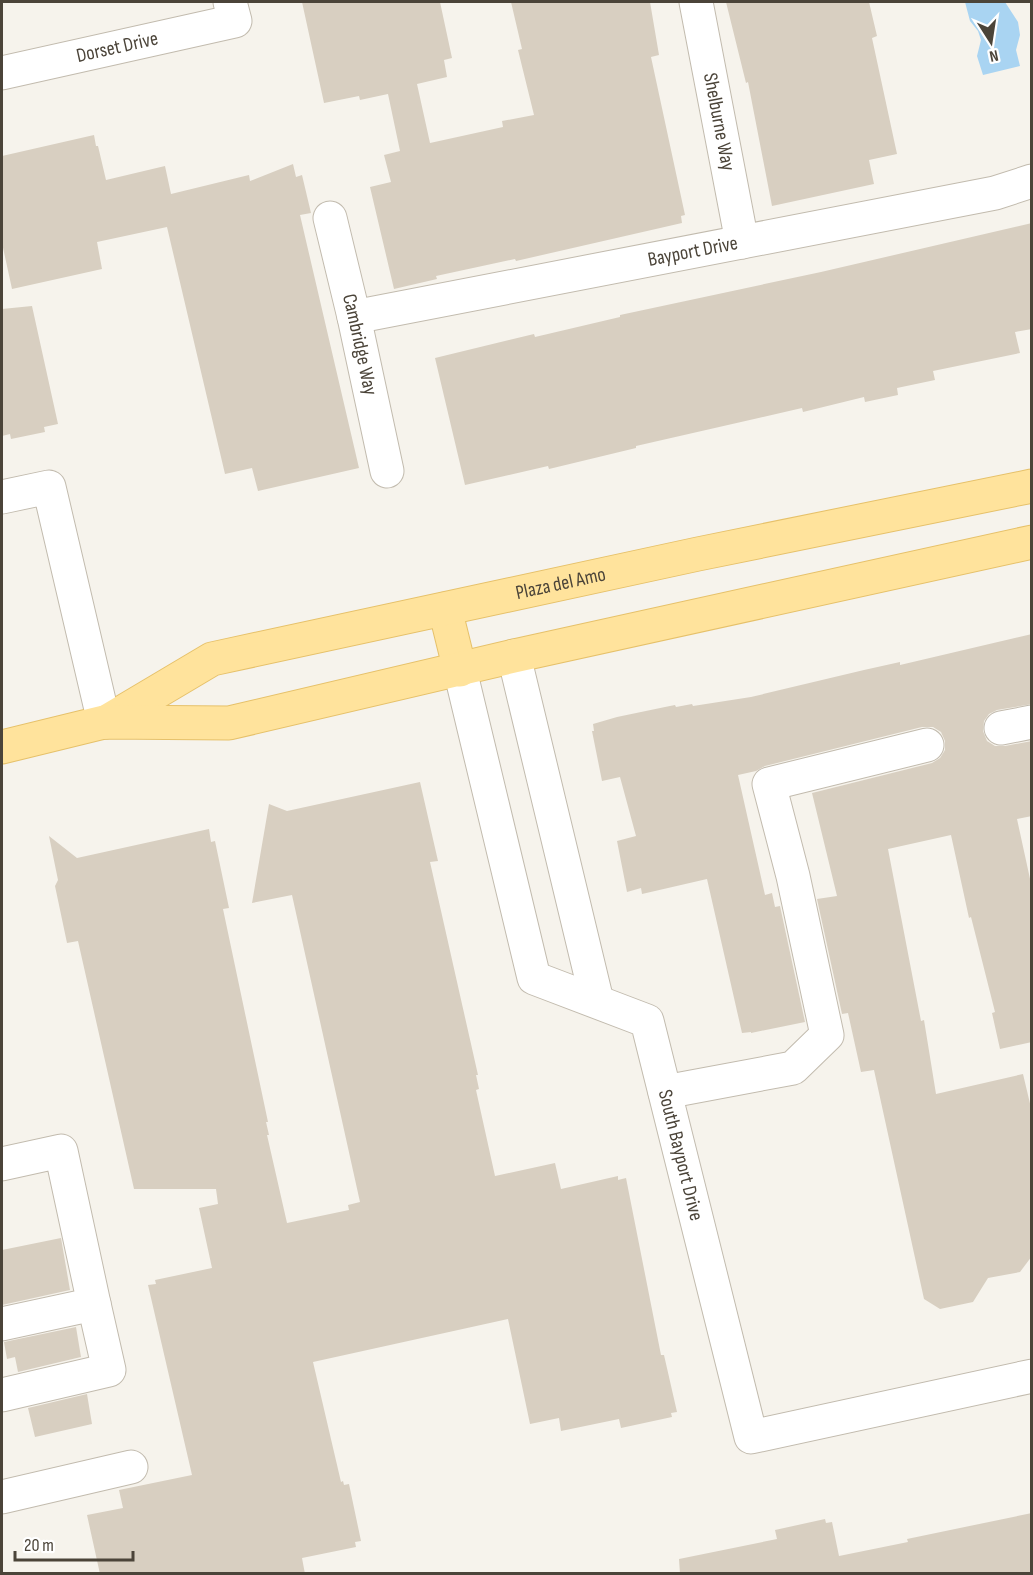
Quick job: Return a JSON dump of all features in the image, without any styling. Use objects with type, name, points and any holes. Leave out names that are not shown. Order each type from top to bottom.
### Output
[{"type":"main road","name":"Plaza del Amo","points":[[104,722],[212,660],[686,556],[1032,486]]},
{"type":"main road","name":"Plaza del Amo","points":[[2,747],[104,722],[229,723],[514,656],[1032,542]]},
{"type":"main road","points":[[445,609],[460,670]]},
{"type":"street","name":"Shelburne Way","points":[[696,2],[742,242]]},
{"type":"street","name":"Dorset Drive","points":[[2,73],[233,11]]},
{"type":"street","name":"Bayport Drive","points":[[354,317],[995,193],[1032,181]]},
{"type":"street","name":"Cambridge Way","points":[[330,218],[387,471]]},
{"type":"street","points":[[2,497],[49,487],[104,722]]},
{"type":"street","points":[[514,656],[597,1001]]},
{"type":"street","name":"South Bayport Drive","points":[[460,670],[534,978],[647,1021],[751,1437],[1032,1376]]},
{"type":"street","points":[[665,1092],[793,1068],[827,1035],[793,876],[769,784],[927,746]]},
{"type":"street","points":[[2,1164],[61,1152],[109,1370],[2,1395]]},
{"type":"street","points":[[2,1324],[94,1304]]},
{"type":"street","points":[[2,1497],[131,1467]]},
{"type":"water","points":[[965,2],[1005,2],[1018,22],[1020,35],[1016,50],[1020,66],[983,75],[977,56],[981,40],[978,31],[970,21]]},
{"type":"building","points":[[302,2],[440,2],[452,58],[444,60],[447,77],[417,84],[430,143],[503,127],[502,121],[534,115],[518,50],[522,49],[511,2],[650,2],[659,55],[651,57],[685,215],[681,216],[682,223],[516,261],[515,259],[436,276],[437,279],[394,289],[370,187],[391,182],[384,155],[400,151],[388,94],[360,100],[359,96],[324,103]]},
{"type":"building","points":[[726,2],[869,2],[877,36],[872,38],[897,154],[869,160],[874,184],[772,206],[748,82],[746,83]]},
{"type":"building","points":[[94,135],[106,180],[165,166],[171,194],[249,175],[250,181],[293,164],[296,177],[302,175],[311,213],[300,215],[359,468],[258,491],[252,468],[225,474],[167,227],[97,242],[102,269],[12,289],[2,243],[2,156]]},
{"type":"building","points":[[1032,223],[1032,329],[1015,332],[1020,353],[933,371],[935,380],[897,388],[898,395],[865,402],[864,397],[803,412],[802,408],[636,446],[636,448],[549,469],[548,466],[465,485],[435,358]]},
{"type":"building","points":[[32,306],[58,424],[44,427],[45,432],[11,439],[10,434],[2,436],[2,309]]},
{"type":"building","points":[[1032,634],[1032,704],[997,710],[989,714],[984,721],[983,731],[987,741],[995,746],[1032,741],[1032,816],[1017,819],[1032,888],[1032,1042],[1000,1049],[992,1013],[995,1012],[971,917],[969,918],[951,835],[888,849],[921,1021],[924,1020],[936,1094],[1023,1074],[1032,1112],[1032,1256],[1020,1272],[988,1278],[973,1302],[940,1309],[924,1299],[874,1070],[861,1072],[848,1013],[842,1014],[817,899],[837,896],[812,793],[932,763],[940,758],[945,750],[945,741],[941,732],[933,727],[922,727],[765,766],[756,771],[738,775],[765,895],[772,893],[775,907],[780,906],[805,1022],[742,1033],[707,879],[642,894],[641,888],[627,892],[617,841],[636,836],[620,777],[602,781],[592,731],[594,731],[593,724],[617,717],[675,705],[676,707],[692,704],[693,706],[751,697]]},
{"type":"building","points":[[420,782],[438,861],[430,862],[478,1075],[476,1075],[479,1089],[476,1090],[495,1176],[555,1163],[561,1189],[618,1176],[618,1180],[626,1178],[661,1355],[664,1355],[677,1412],[671,1413],[672,1417],[621,1428],[619,1419],[561,1431],[559,1418],[530,1424],[508,1319],[313,1362],[341,1482],[343,1481],[344,1485],[349,1484],[361,1541],[355,1542],[356,1547],[302,1558],[305,1574],[100,1574],[87,1515],[123,1508],[119,1490],[192,1475],[148,1285],[156,1284],[155,1280],[212,1268],[199,1208],[218,1204],[216,1189],[134,1189],[78,941],[67,943],[55,886],[58,880],[49,836],[77,858],[209,829],[211,842],[215,841],[229,908],[223,909],[268,1122],[266,1122],[269,1135],[267,1135],[287,1223],[349,1210],[348,1205],[360,1202],[292,895],[252,903],[269,804],[287,811]]},
{"type":"building","points":[[61,1238],[70,1290],[2,1305],[2,1250]]},
{"type":"building","points":[[76,1327],[81,1357],[18,1372],[15,1357],[7,1359],[4,1342]]},
{"type":"building","points":[[87,1394],[92,1424],[35,1437],[28,1408]]},
{"type":"building","points":[[1032,1513],[1032,1574],[680,1574],[679,1559],[777,1539],[775,1530],[825,1519],[826,1523],[832,1522],[839,1556],[908,1542],[907,1539]]}]
